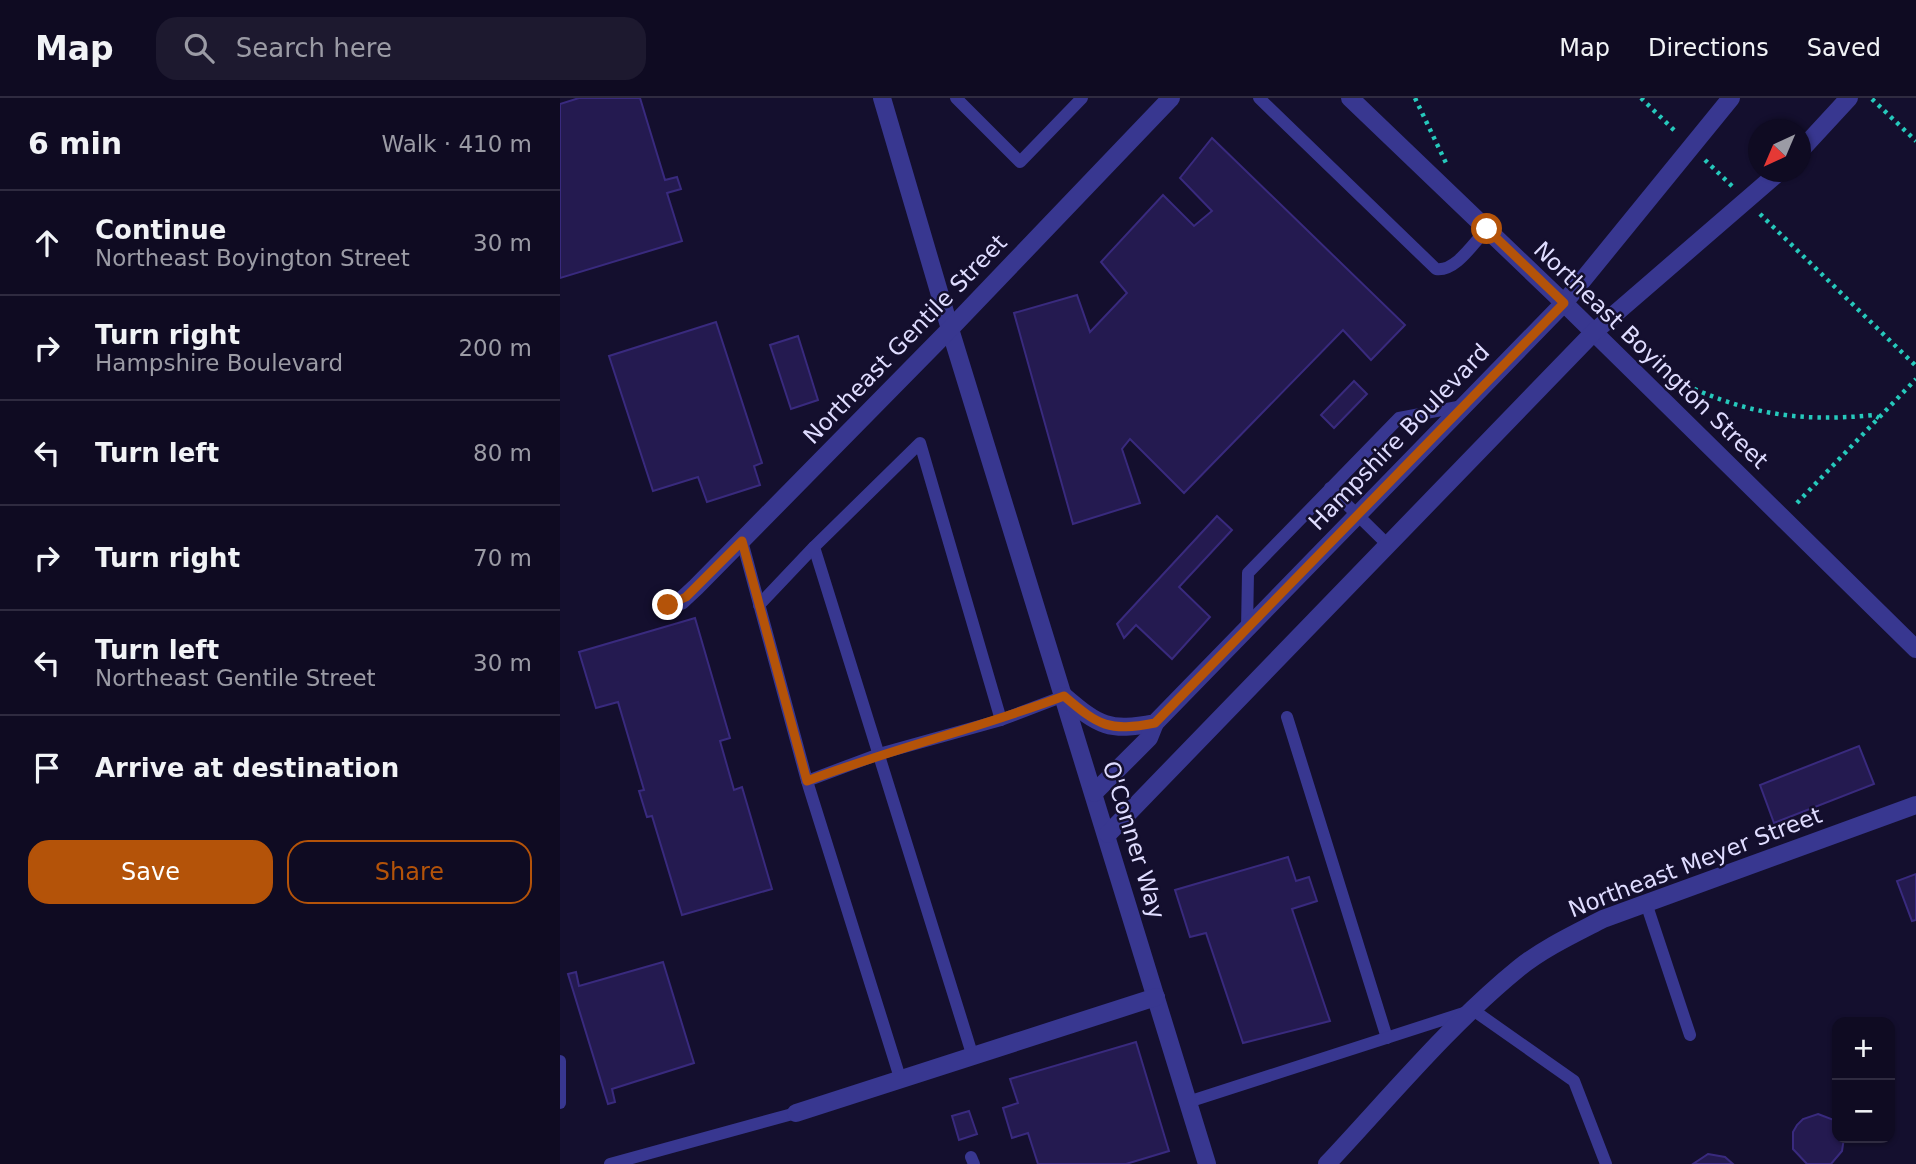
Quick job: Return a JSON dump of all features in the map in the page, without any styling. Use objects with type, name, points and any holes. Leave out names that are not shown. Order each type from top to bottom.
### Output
[{"type":"street","name":"O'Conner Way","points":[[882,98],[950,330],[1108,834],[1207,1164]]},
{"type":"street","name":"Northeast Gentile Street","points":[[668,605],[686,597],[742,541],[950,330],[1171,98]]},
{"type":"street","name":"Northeast Boyington Street","points":[[1350,98],[1594,332],[1916,649]]},
{"type":"street","name":"Hampshire Boulevard","points":[[1094,793],[1149,738],[1155,723],[1564,303],[1731,98]]},
{"type":"street","points":[[1811,140],[1849,98]]},
{"type":"street","points":[[1108,834],[1594,332],[1767,182]]},
{"type":"street","points":[[1064,696],[1087,716],[1113,728],[1124,729],[1155,723]]},
{"type":"street","name":"Northeast Meyer Street","points":[[1327,1164],[1473,1010],[1520,967],[1563,939],[1603,919],[1916,805]]},
{"type":"street","points":[[796,1113],[1156,997]]},
{"type":"lane","points":[[956,98],[1020,162],[1082,98]]},
{"type":"lane","points":[[1259,98],[1436,269],[1444,270],[1452,265],[1487,229]]},
{"type":"lane","points":[[1247,628],[1248,573],[1330,488],[1399,418],[1463,406]]},
{"type":"lane","points":[[759,606],[814,547],[920,443],[1001,720]]},
{"type":"lane","points":[[1330,488],[1388,545]]},
{"type":"lane","points":[[742,541],[807,781],[901,1081]]},
{"type":"lane","points":[[814,547],[973,1057]]},
{"type":"lane","points":[[807,781],[878,754],[1001,720],[1064,696]]},
{"type":"lane","points":[[1287,717],[1387,1038]]},
{"type":"lane","points":[[1646,904],[1690,1035]]},
{"type":"lane","points":[[1188,1102],[1473,1010],[1574,1081],[1606,1164]]},
{"type":"lane","points":[[560,1061],[560,1103]]},
{"type":"lane","points":[[610,1164],[796,1113]]},
{"type":"path","points":[[1415,98],[1447,159],[1446,167],[1434,178]]},
{"type":"path","points":[[1641,98],[1677,133]]},
{"type":"path","points":[[1872,99],[1916,141]]},
{"type":"path","points":[[1702,157],[1736,190]]},
{"type":"path","points":[[1760,214],[1916,366]]},
{"type":"path","points":[[1668,377],[1709,397],[1748,410],[1812,418],[1874,415],[1879,418]]},
{"type":"path","points":[[1797,503],[1916,379]]},
{"type":"building","points":[[579,98],[640,98],[665,180],[677,177],[681,189],[667,193],[682,241],[560,278],[560,104]]},
{"type":"building","points":[[1212,138],[1405,325],[1371,360],[1343,330],[1184,493],[1130,439],[1122,449],[1140,503],[1073,524],[1014,313],[1077,295],[1090,332],[1127,293],[1101,262],[1163,195],[1194,226],[1212,211],[1180,178]]},
{"type":"building","points":[[716,322],[762,463],[754,466],[760,485],[707,502],[698,477],[653,491],[609,356]]},
{"type":"building","points":[[798,336],[818,400],[791,409],[770,345]]},
{"type":"building","points":[[1354,381],[1367,394],[1334,428],[1321,415]]},
{"type":"building","points":[[1217,516],[1232,530],[1179,587],[1210,617],[1172,659],[1136,625],[1124,638],[1117,624]]},
{"type":"building","points":[[695,618],[730,738],[720,741],[734,790],[742,787],[772,889],[682,915],[652,816],[647,817],[639,791],[644,790],[618,702],[596,708],[579,652]]},
{"type":"building","points":[[1859,746],[1874,784],[1774,823],[1760,785]]},
{"type":"building","points":[[1288,857],[1296,881],[1309,877],[1317,901],[1292,909],[1330,1021],[1243,1043],[1206,933],[1190,937],[1175,890]]},
{"type":"building","points":[[1916,874],[1916,920],[1912,921],[1897,881]]},
{"type":"building","points":[[663,962],[694,1063],[612,1089],[615,1102],[608,1104],[568,974],[576,972],[579,986]]},
{"type":"building","points":[[1136,1042],[1169,1151],[1126,1164],[1038,1164],[1028,1133],[1012,1138],[1003,1108],[1018,1103],[1010,1079]]},
{"type":"building","points":[[969,1111],[977,1134],[959,1140],[952,1116]]},
{"type":"building","points":[[1818,1114],[1832,1119],[1832,1143],[1843,1143],[1842,1151],[1831,1164],[1807,1164],[1793,1149],[1793,1132],[1803,1119]]},
{"type":"building","points":[[1708,1154],[1725,1157],[1733,1164],[1693,1164]]},
{"type":"route","points":[[668,605],[686,597],[742,541],[807,781],[878,754],[1001,720],[1064,696],[1087,716],[1113,728],[1124,729],[1155,723],[1564,303],[1487,229]]}]
